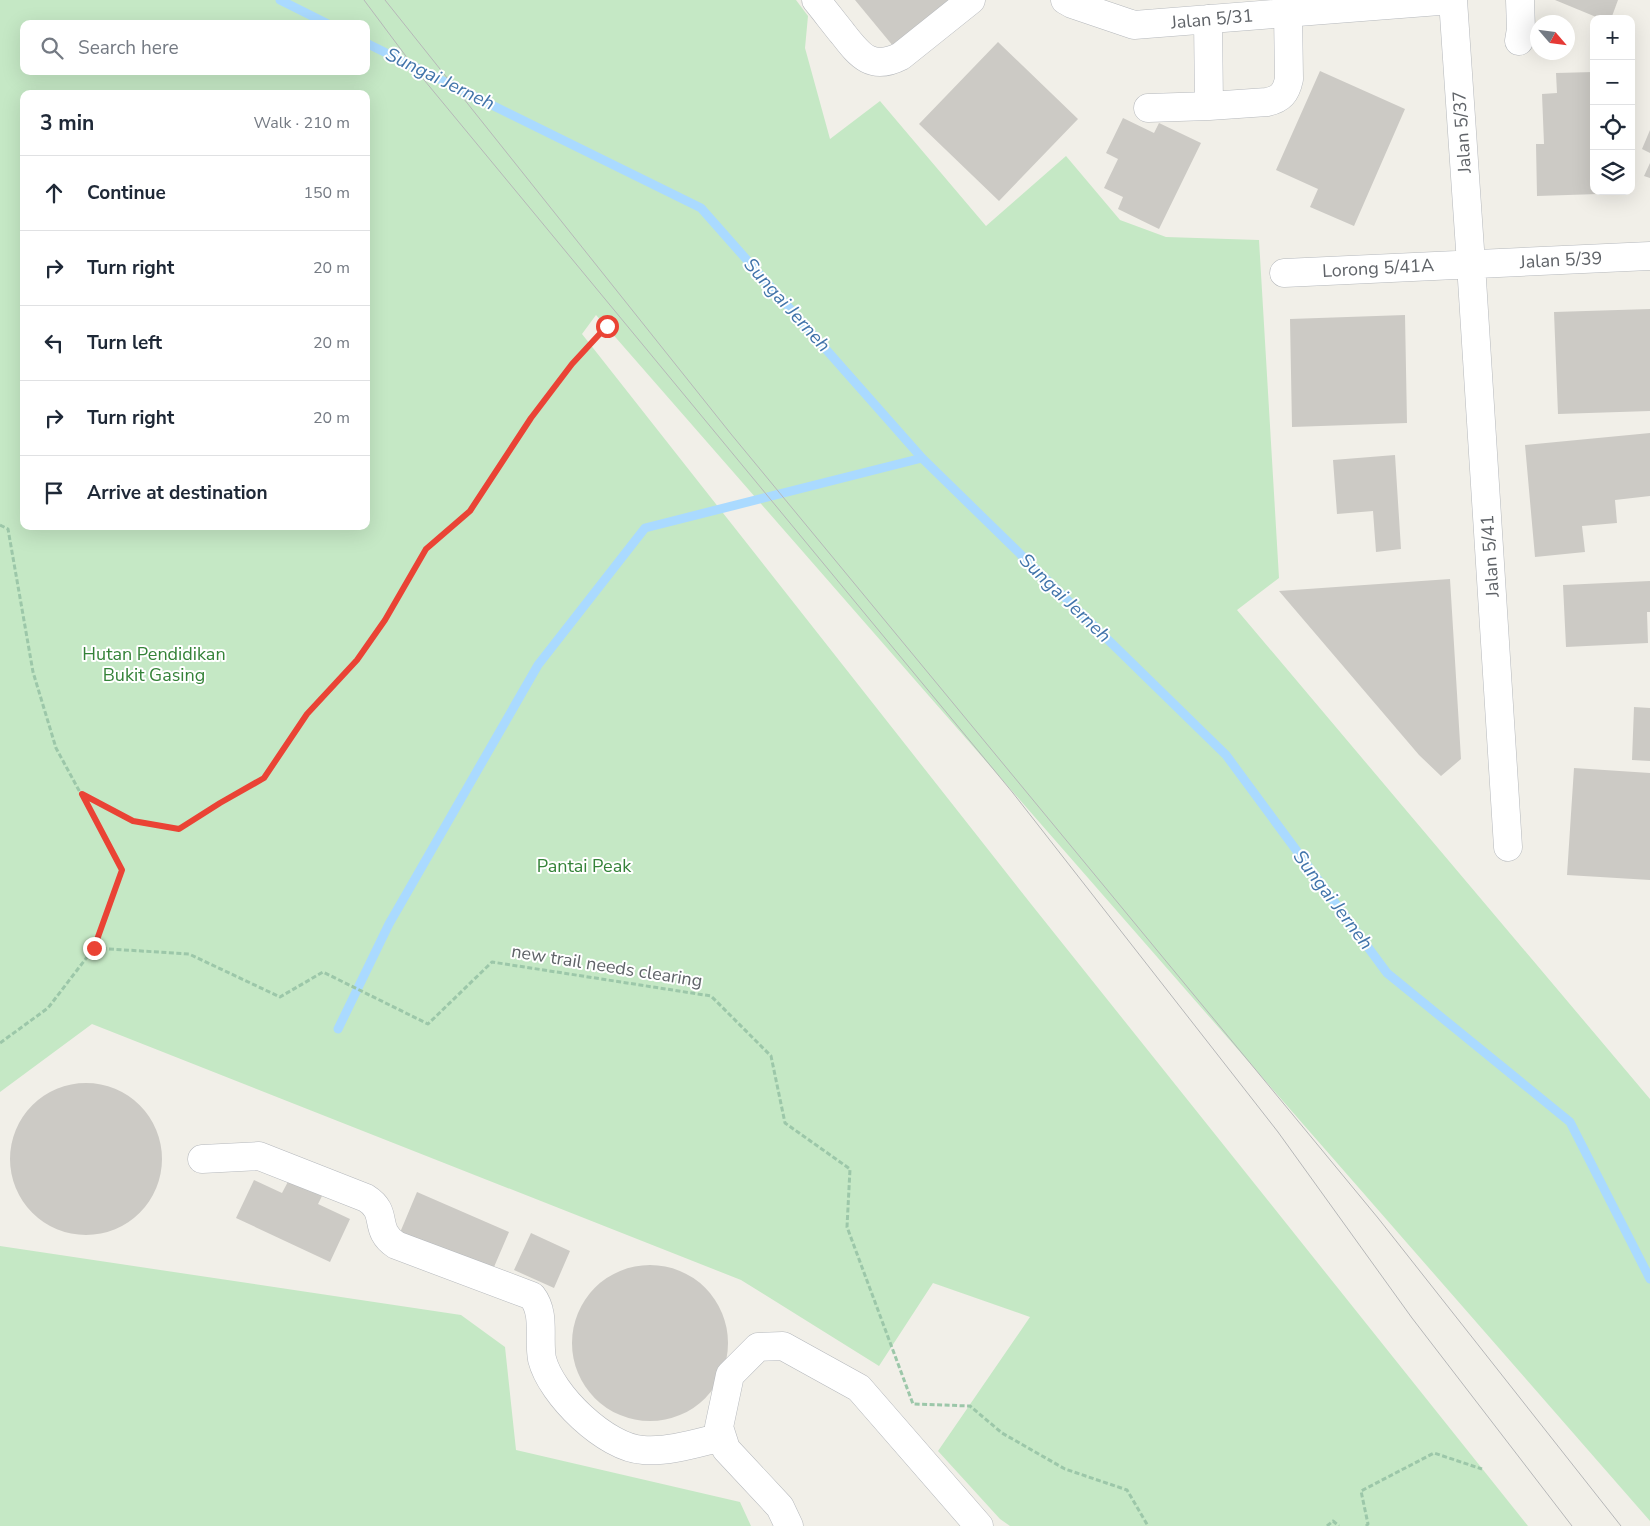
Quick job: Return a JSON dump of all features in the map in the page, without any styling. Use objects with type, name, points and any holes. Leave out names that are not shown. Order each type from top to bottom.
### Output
[{"type":"street","points":[[816,0],[856,51],[865,59],[877,62],[890,62],[901,56],[971,0]]},
{"type":"street","name":"Jalan 5/31","points":[[1065,0],[1134,25],[1452,0]]},
{"type":"street","name":"Jalan 5/37","points":[[1452,0],[1472,264]]},
{"type":"street","points":[[1519,41],[1521,29],[1520,0]]},
{"type":"street","points":[[1148,108],[1209,106],[1276,100],[1287,88],[1289,79],[1288,13]]},
{"type":"street","points":[[1208,19],[1209,106]]},
{"type":"street","name":"Jalan 5/39","points":[[1472,264],[1650,256]]},
{"type":"street","name":"Lorong 5/41A","points":[[1284,273],[1472,264]]},
{"type":"street","name":"Jalan 5/41","points":[[1472,264],[1508,847]]},
{"type":"street","points":[[202,1159],[259,1156],[366,1198],[374,1203],[379,1210],[384,1234],[396,1245],[532,1296],[538,1303],[540,1312],[542,1359],[551,1382],[563,1399],[599,1431],[622,1446],[642,1450],[675,1448],[722,1437]]},
{"type":"street","points":[[788,1526],[780,1507],[726,1449],[719,1427],[730,1375],[758,1347],[783,1346],[859,1388],[979,1526]]},
{"type":"path","points":[[82,794],[133,821],[179,829],[264,778],[307,714],[357,660],[374,636],[426,549],[470,511],[531,418],[572,364],[607,326]]},
{"type":"path","points":[[0,525],[8,529],[33,672],[56,748],[122,870],[94,948],[48,1008],[0,1043]]},
{"type":"path","name":"new trail needs clearing","points":[[94,948],[189,954],[280,997],[323,972],[428,1024],[492,962],[711,996],[771,1056],[785,1123],[850,1169],[847,1227],[913,1404],[970,1406],[1002,1433],[1065,1468],[1128,1490],[1148,1526]]},
{"type":"path","points":[[1366,1526],[1368,1524],[1361,1491],[1434,1453],[1482,1468]]},
{"type":"path","points":[[1327,1526],[1333,1521],[1339,1526]]},
{"type":"green space","points":[[0,0],[796,0],[808,16],[805,48],[830,139],[880,101],[986,226],[1066,156],[1120,220],[1166,237],[1259,240],[1279,578],[1237,610],[1650,1099],[1650,1521],[596,315],[582,334],[1031,904],[1528,1526],[1010,1526],[1000,1519],[938,1451],[1030,1317],[933,1283],[879,1366],[741,1280],[92,1024],[0,1092]]},
{"type":"green space","points":[[0,1246],[461,1315],[505,1347],[516,1450],[740,1502],[751,1526],[0,1526]]},
{"type":"building","points":[[855,0],[960,0],[898,52]]},
{"type":"building","points":[[1555,0],[1618,0],[1612,15],[1591,15]]},
{"type":"building","points":[[998,42],[1078,119],[999,201],[919,124]]},
{"type":"building","points":[[1320,71],[1405,109],[1354,226],[1310,207],[1318,189],[1276,170]]},
{"type":"building","points":[[1590,72],[1590,194],[1537,196],[1536,144],[1544,144],[1542,94],[1557,93],[1556,73]]},
{"type":"building","points":[[1123,118],[1154,133],[1159,123],[1201,143],[1159,229],[1118,209],[1123,197],[1104,188],[1118,159],[1106,153]]},
{"type":"building","points":[[1650,130],[1650,153],[1642,149]]},
{"type":"building","points":[[1650,163],[1650,178],[1644,176]]},
{"type":"building","points":[[1650,309],[1650,411],[1558,414],[1554,312]]},
{"type":"building","points":[[1405,315],[1407,423],[1292,427],[1290,319]]},
{"type":"building","points":[[1650,433],[1650,496],[1615,500],[1617,523],[1582,526],[1585,552],[1535,557],[1525,445]]},
{"type":"building","points":[[1395,455],[1401,549],[1376,552],[1373,511],[1337,514],[1333,460]]},
{"type":"building","points":[[1450,579],[1461,759],[1441,776],[1419,755],[1279,591]]},
{"type":"building","points":[[1650,581],[1650,612],[1647,612],[1648,643],[1566,647],[1563,585]]},
{"type":"building","points":[[1634,707],[1650,708],[1650,761],[1632,760]]},
{"type":"building","points":[[1574,768],[1650,773],[1650,880],[1567,875]]},
{"type":"building","points":[[86,1083],[101,1084],[115,1089],[140,1105],[156,1130],[161,1144],[161,1174],[156,1188],[140,1213],[115,1229],[101,1234],[86,1235],[71,1234],[57,1229],[32,1213],[16,1188],[11,1174],[10,1159],[11,1144],[16,1130],[32,1105],[57,1089],[71,1084]]},
{"type":"building","points":[[291,1176],[324,1192],[318,1204],[350,1219],[330,1262],[236,1218],[254,1180],[282,1193]]},
{"type":"building","points":[[417,1192],[509,1232],[491,1274],[399,1235]]},
{"type":"building","points":[[531,1233],[570,1251],[554,1288],[514,1270]]},
{"type":"building","points":[[642,1265],[658,1265],[673,1268],[687,1274],[710,1293],[719,1306],[725,1320],[728,1343],[727,1358],[719,1380],[700,1403],[687,1412],[673,1418],[658,1421],[642,1421],[627,1418],[613,1412],[590,1393],[581,1380],[575,1366],[572,1351],[572,1335],[575,1320],[581,1306],[600,1283],[613,1274],[627,1268]]},
{"type":"waterway","name":"Sungai Jerneh","points":[[280,0],[320,20]]},
{"type":"waterway","name":"Sungai Jerneh","points":[[370,45],[701,208],[922,458],[1226,755],[1387,973],[1570,1122],[1650,1279]]},
{"type":"waterway","points":[[338,1029],[389,924],[538,665],[645,528],[922,458]]},
{"type":"tram line","points":[[364,0],[420,75],[1013,793],[1278,1132],[1412,1318],[1572,1526]]},
{"type":"tram line","points":[[385,0],[731,434],[1378,1218],[1621,1526]]},
{"type":"route","points":[[94,948],[122,870],[82,794],[133,821],[179,829],[264,778],[307,714],[357,660],[385,620],[426,549],[470,511],[531,418],[572,364],[607,326]]},
{"type":"park label","name":"Hutan Pendidikan Bukit Gasing","points":[[154,664]]},
{"type":"park label","name":"Pantai Peak","points":[[584,866]]}]
